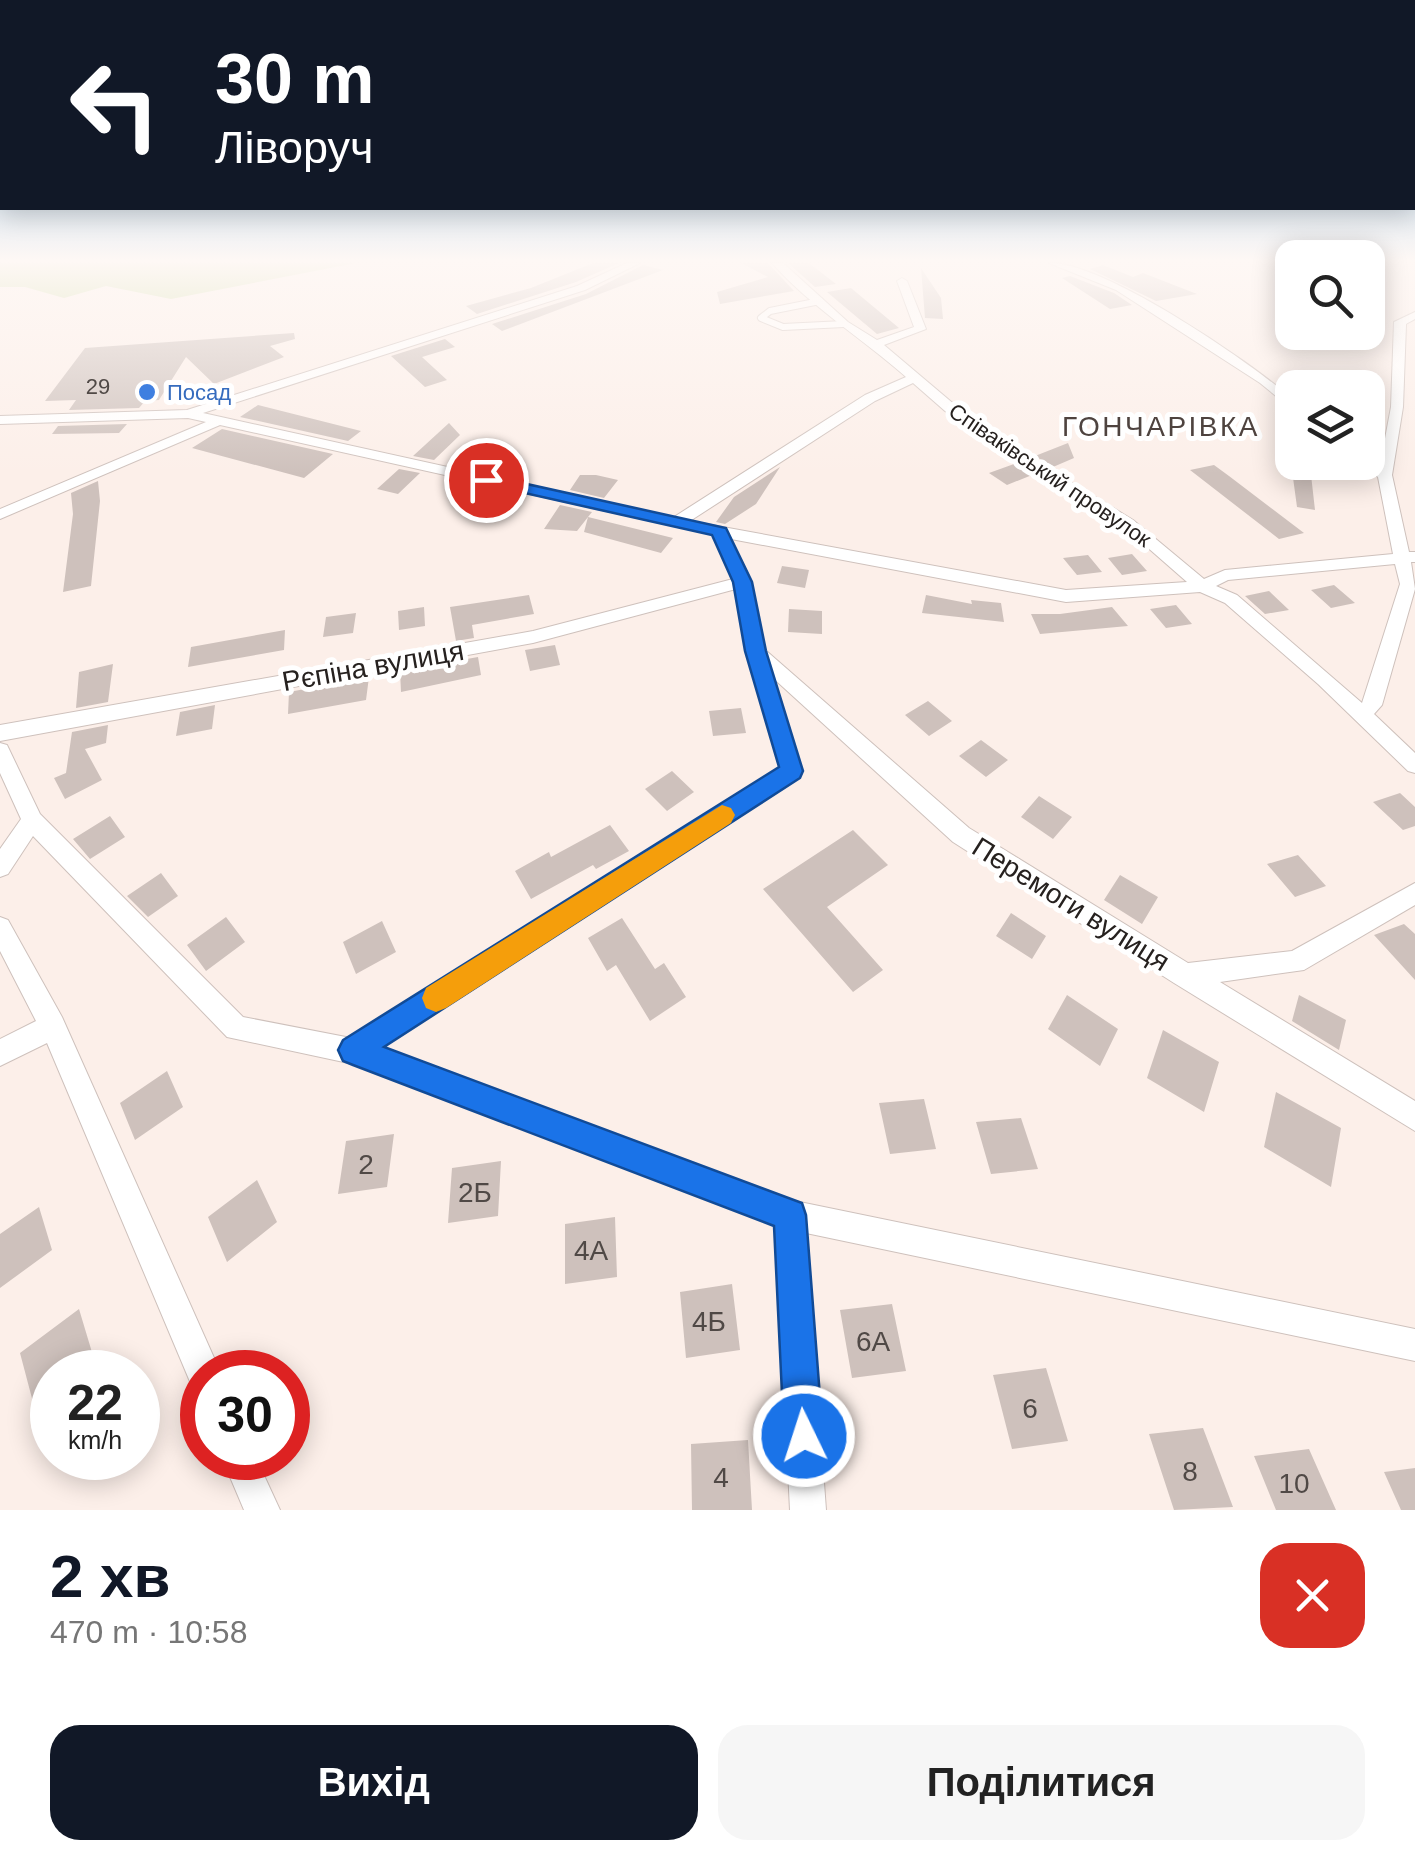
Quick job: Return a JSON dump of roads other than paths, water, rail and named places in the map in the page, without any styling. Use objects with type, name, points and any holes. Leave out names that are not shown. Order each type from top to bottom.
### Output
[{"type":"street","points":[[188,414],[439,333]]},
{"type":"street","name":"Співаківський провулок","points":[[859,333],[950,408],[1028,462],[1128,523],[1202,586],[1231,599],[1415,764]]},
{"type":"street","points":[[876,344],[907,333]]},
{"type":"street","points":[[1191,333],[1275,390]]},
{"type":"street","points":[[1362,714],[1373,704],[1408,584],[1408,558],[1386,475],[1396,407],[1399,333]]},
{"type":"street","points":[[677,522],[870,398],[916,377]]},
{"type":"street","points":[[0,420],[188,414],[720,532],[1066,596],[1202,586],[1226,575],[1408,558]]},
{"type":"street","points":[[0,514],[219,421]]},
{"type":"street","points":[[353,1050],[792,771],[756,651],[743,582],[720,532]]},
{"type":"street","name":"Рєпіна вулиця","points":[[0,733],[533,636],[743,582]]},
{"type":"street","name":"Перемоги вулиця","points":[[756,651],[961,835],[1415,1117]]},
{"type":"street","points":[[0,751],[32,820],[236,1028],[353,1050],[790,1215],[1415,1346]]},
{"type":"street","points":[[0,867],[32,820]]},
{"type":"street","points":[[1184,975],[1294,962],[1415,893]]},
{"type":"street","points":[[0,928],[53,1026],[193,1350]]},
{"type":"street","points":[[0,1052],[53,1026]]},
{"type":"street","points":[[790,1215],[808,1510]]},
{"type":"street","points":[[249,1480],[262,1510]]},
{"type":"place","name":"Посад","points":[[147,392]]},
{"type":"district","name":"ГОНЧАРІВКА","points":[[1161,426]]}]
